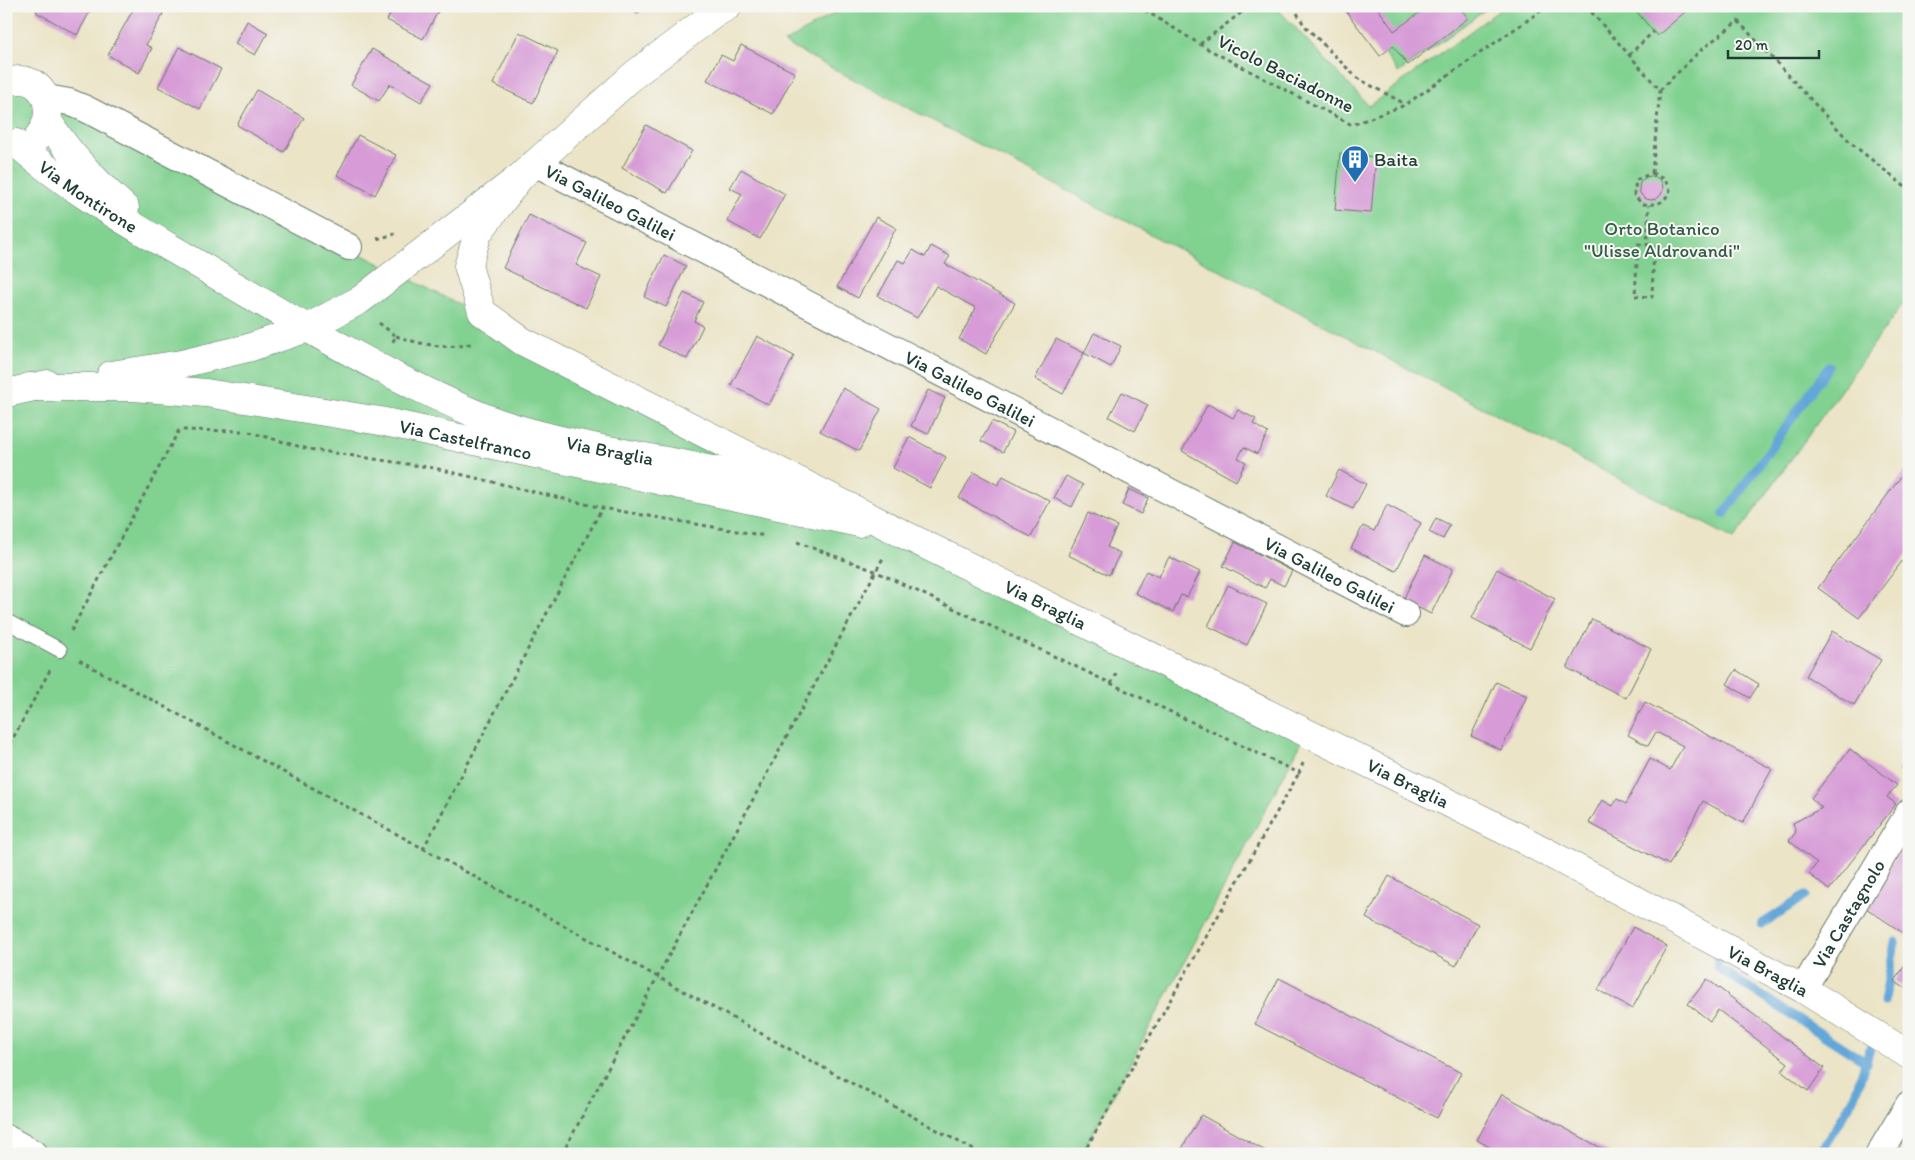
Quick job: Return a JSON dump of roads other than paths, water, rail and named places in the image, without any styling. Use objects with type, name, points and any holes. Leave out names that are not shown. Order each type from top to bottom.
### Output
[{"type":"street","name":"Via Castelfranco","points":[[18,390],[182,364],[248,348],[305,328],[354,303],[528,170],[635,74],[714,14],[728,6]]},
{"type":"street","name":"Via Montirone","points":[[8,78],[34,85],[47,109],[58,137],[89,173],[165,244]]},
{"type":"street","points":[[11,142],[28,142],[39,136],[47,109],[69,102],[86,109],[349,247]]},
{"type":"street","name":"Via Montirone","points":[[11,142],[102,208],[305,328]]},
{"type":"street","name":"Via Braglia","points":[[528,170],[478,233],[468,266],[482,312],[522,341],[898,531],[1520,838],[1803,989],[1909,1055]]},
{"type":"street","name":"Via Galileo Galilei","points":[[528,170],[1406,614]]},
{"type":"street","name":"Via Braglia","points":[[305,328],[457,407],[500,423],[543,435],[771,483],[816,497],[898,531]]},
{"type":"street","name":"Via Castelfranco","points":[[18,390],[134,387],[206,393],[257,401],[380,421],[898,531]]},
{"type":"street","name":"Via Castagnolo","points":[[1803,989],[1909,812]]},
{"type":"street","points":[[1879,1154],[1909,1104]]},
{"type":"street","points":[[6,1138],[34,1154]]},
{"type":"lane","points":[[6,621],[60,650]]},
{"type":"waterway","points":[[1724,514],[1829,366]]},
{"type":"waterway","points":[[1903,770],[1909,764]]},
{"type":"waterway","points":[[1762,924],[1805,896]]},
{"type":"waterway","points":[[1884,1002],[1895,942]]},
{"type":"waterway","points":[[1718,955],[1718,968],[1867,1063]]},
{"type":"waterway","points":[[1819,1154],[1853,1100],[1870,1049]]},
{"type":"place","name":"Baita","points":[[1355,183]]},
{"type":"park label","name":"Orto Botanico \"Ulisse Aldrovandi\"","points":[[1662,239]]}]
